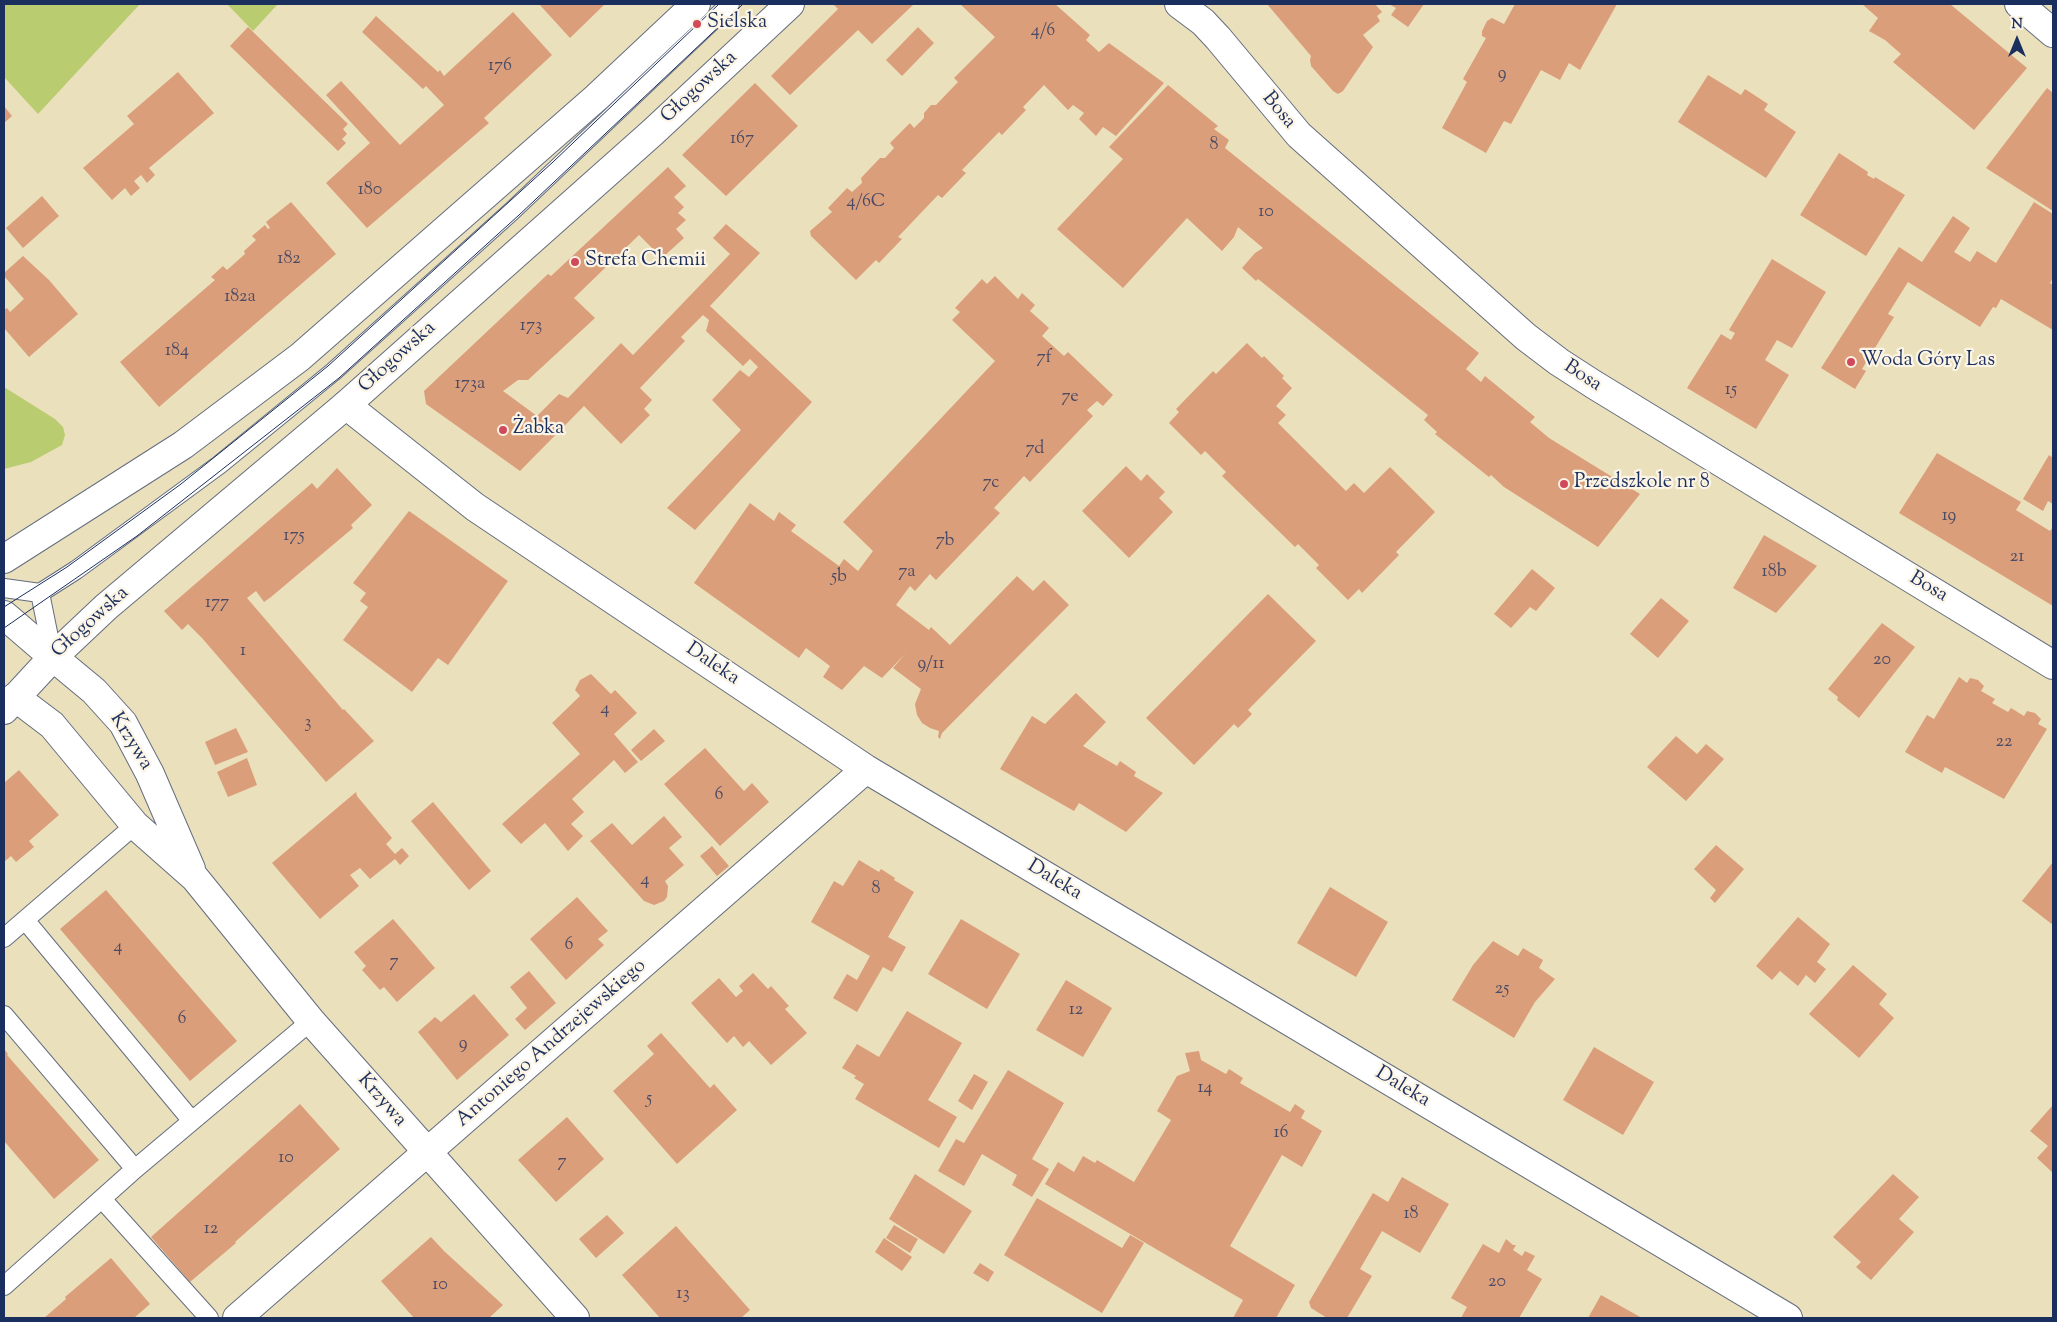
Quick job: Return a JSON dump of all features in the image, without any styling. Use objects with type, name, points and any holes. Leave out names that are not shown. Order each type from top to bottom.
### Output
[{"type":"street","points":[[4,559],[183,445],[300,357],[597,96],[696,4]]},
{"type":"street","name":"Głogowska","points":[[8,699],[106,607],[346,405],[660,126],[790,4]]},
{"type":"street","name":"Bosa","points":[[1179,4],[1203,22],[1218,38],[1299,135],[1526,337],[1558,362],[2053,665]]},
{"type":"street","points":[[2019,4],[2053,33]]},
{"type":"street","name":"Daleka","points":[[346,405],[475,507],[866,768],[1788,1318]]},
{"type":"street","name":"Krzywa","points":[[4,615],[94,691],[123,723],[150,774],[195,878]]},
{"type":"street","name":"Krzywa","points":[[8,699],[52,725],[136,825],[195,878],[311,1021],[574,1318]]},
{"type":"street","name":"Antoniego Andrzejewskiego","points":[[237,1318],[427,1154],[866,768]]},
{"type":"lane","points":[[4,588],[40,593],[76,570],[219,465],[333,372],[512,211],[730,4]]},
{"type":"lane","points":[[40,593],[53,657]]},
{"type":"lane","points":[[4,938],[136,825]]},
{"type":"lane","points":[[25,920],[192,1122]]},
{"type":"lane","points":[[4,1015],[135,1169]]},
{"type":"lane","points":[[4,1286],[135,1169],[311,1021]]},
{"type":"lane","points":[[102,1198],[209,1318]]},
{"type":"green space","points":[[4,4],[140,4],[38,114],[4,77]]},
{"type":"green space","points":[[227,4],[278,4],[253,31]]},
{"type":"green space","points":[[4,387],[55,419],[63,427],[65,435],[62,445],[31,462],[4,469]]},
{"type":"building","points":[[539,4],[605,4],[570,38]]},
{"type":"building","points":[[914,4],[872,44],[858,30],[790,95],[771,76],[838,9],[834,5]]},
{"type":"building","points":[[960,4],[1055,4],[1090,35],[1086,40],[1099,52],[1109,43],[1164,83],[1116,136],[1103,127],[1096,136],[1079,119],[1084,113],[1073,105],[1068,110],[1044,85],[1023,107],[1026,110],[1002,135],[999,132],[962,170],[966,173],[942,198],[938,195],[898,237],[902,239],[879,263],[876,260],[856,280],[811,236],[810,231],[832,212],[828,208],[847,188],[852,192],[862,183],[861,178],[880,158],[885,158],[894,148],[890,143],[910,123],[914,128],[924,118],[924,113],[931,105],[936,105],[958,82],[954,78],[995,37]]},
{"type":"building","points":[[1267,4],[1375,4],[1382,12],[1377,16],[1380,21],[1363,35],[1373,47],[1343,91],[1338,94],[1333,91],[1311,66],[1311,56]]},
{"type":"building","points":[[1389,4],[1424,4],[1408,27],[1391,15],[1396,8]]},
{"type":"building","points":[[1515,4],[1617,4],[1580,70],[1569,63],[1560,80],[1541,70],[1511,124],[1504,121],[1486,153],[1442,128],[1467,82],[1463,79],[1486,38],[1482,36],[1482,31],[1487,21],[1492,18],[1504,24]]},
{"type":"building","points":[[1862,4],[1950,4],[2027,68],[1974,130],[1893,62],[1901,54],[1885,40],[1869,31],[1878,18]]},
{"type":"building","points":[[513,12],[552,55],[484,118],[489,123],[367,228],[326,183],[370,143],[326,95],[341,81],[400,145],[444,105],[426,86],[423,89],[362,32],[376,16],[438,72],[440,70],[444,76]]},
{"type":"building","points":[[248,27],[348,124],[343,129],[347,134],[342,139],[346,143],[338,151],[230,46]]},
{"type":"building","points":[[918,27],[934,43],[902,76],[886,60]]},
{"type":"building","points":[[178,72],[214,113],[149,168],[155,175],[147,183],[141,175],[134,181],[140,188],[131,196],[125,188],[112,200],[83,168],[134,124],[127,116]]},
{"type":"building","points":[[1708,75],[1741,95],[1745,89],[1768,104],[1764,110],[1796,132],[1766,178],[1678,122]]},
{"type":"building","points":[[755,83],[798,126],[726,196],[682,155]]},
{"type":"building","points":[[1168,85],[1218,126],[1214,129],[1229,140],[1225,148],[1479,353],[1466,369],[1481,382],[1485,376],[1535,417],[1530,422],[1549,438],[1640,494],[1598,547],[1504,487],[1491,475],[1489,477],[1435,434],[1437,432],[1424,420],[1428,415],[1258,279],[1256,281],[1242,268],[1255,253],[1263,248],[1238,227],[1234,237],[1222,251],[1187,218],[1123,288],[1057,229],[1123,159],[1109,147]]},
{"type":"building","points":[[2047,88],[2053,93],[2053,211],[1986,168]]},
{"type":"building","points":[[4,106],[12,116],[4,123]]},
{"type":"building","points":[[1839,153],[1868,172],[1867,175],[1874,179],[1875,177],[1905,195],[1866,256],[1800,215]]},
{"type":"building","points":[[668,167],[686,186],[674,197],[684,207],[678,213],[686,220],[676,229],[684,238],[662,258],[639,235],[574,298],[595,318],[528,380],[518,380],[503,391],[537,416],[559,394],[568,398],[621,343],[633,355],[730,254],[713,238],[726,224],[760,253],[710,306],[812,402],[695,530],[667,508],[741,430],[712,400],[740,370],[749,377],[758,367],[750,359],[743,366],[706,331],[709,320],[703,315],[681,337],[685,341],[640,388],[652,400],[644,409],[650,415],[621,444],[584,406],[520,471],[426,404],[424,391],[548,274],[551,276]]},
{"type":"building","points":[[42,196],[59,216],[23,248],[6,228]]},
{"type":"building","points":[[291,202],[336,254],[159,407],[120,362],[215,280],[211,277],[223,266],[227,270],[245,254],[244,251],[256,240],[252,236],[265,225],[268,229],[270,228],[266,222]]},
{"type":"building","points":[[2034,202],[2053,214],[2053,278],[2050,283],[2053,285],[2053,330],[2001,299],[1996,308],[1993,307],[1980,327],[1908,282],[1888,314],[1894,317],[1862,369],[1866,371],[1855,389],[1821,368],[1899,247],[1922,262],[1953,216],[1970,228],[1954,252],[1970,262],[1977,251],[1996,263]]},
{"type":"building","points":[[23,256],[49,280],[78,314],[29,357],[4,328],[4,310],[7,308],[10,312],[24,299],[4,276],[4,273]]},
{"type":"building","points":[[1772,259],[1826,292],[1792,348],[1777,340],[1765,360],[1789,375],[1756,429],[1687,388],[1721,334],[1731,340],[1735,333],[1729,330]]},
{"type":"building","points":[[995,276],[1018,299],[1022,293],[1035,305],[1030,311],[1049,328],[1042,336],[1064,356],[1068,352],[1113,395],[1103,406],[1097,401],[1087,410],[1093,416],[1030,482],[1024,476],[994,508],[1000,513],[936,580],[930,574],[915,591],[910,586],[896,605],[929,630],[931,627],[950,645],[1017,576],[1033,591],[1044,580],[1069,605],[942,733],[940,739],[938,737],[939,731],[922,723],[917,715],[915,704],[921,689],[893,668],[906,653],[882,678],[864,666],[842,690],[823,677],[830,666],[806,648],[799,658],[694,583],[750,503],[774,521],[779,512],[796,525],[791,531],[839,566],[844,559],[858,571],[873,551],[843,522],[995,361],[952,320],[960,312],[955,308],[982,279],[987,284]]},
{"type":"building","points":[[1247,343],[1262,358],[1264,356],[1284,376],[1282,378],[1292,388],[1276,406],[1286,415],[1278,423],[1346,491],[1354,483],[1364,493],[1390,467],[1435,512],[1396,552],[1399,555],[1362,593],[1359,589],[1348,600],[1316,568],[1319,565],[1298,544],[1295,547],[1222,476],[1226,472],[1205,451],[1201,455],[1169,423],[1179,412],[1176,409],[1213,371],[1216,374]]},
{"type":"building","points":[[1937,453],[2021,502],[2016,510],[2050,531],[2053,527],[2053,606],[1899,513]]},
{"type":"building","points":[[2049,455],[2053,458],[2053,504],[2048,501],[2043,511],[2023,499]]},
{"type":"building","points":[[1126,466],[1141,481],[1147,474],[1165,492],[1159,498],[1173,512],[1129,558],[1082,511]]},
{"type":"building","points":[[337,468],[372,505],[351,525],[353,528],[271,597],[264,602],[256,591],[247,598],[343,710],[374,741],[326,782],[202,638],[188,624],[182,630],[164,611],[312,483],[317,489]]},
{"type":"building","points":[[409,511],[508,581],[448,665],[438,658],[412,692],[343,640],[368,607],[360,601],[366,593],[353,583]]},
{"type":"building","points":[[1764,535],[1817,566],[1776,613],[1733,588]]},
{"type":"building","points":[[1532,569],[1555,588],[1536,611],[1530,607],[1511,628],[1494,614]]},
{"type":"building","points":[[1268,594],[1316,641],[1248,710],[1252,714],[1238,728],[1234,724],[1194,765],[1146,718]]},
{"type":"building","points":[[1661,598],[1689,621],[1658,658],[1630,634]]},
{"type":"building","points":[[1882,623],[1915,647],[1859,718],[1837,700],[1838,697],[1828,689]]},
{"type":"building","points":[[591,674],[611,694],[615,690],[637,713],[614,734],[638,762],[625,773],[614,760],[572,799],[584,812],[571,824],[583,836],[568,851],[545,823],[521,844],[502,824],[580,754],[552,723],[580,696],[575,690],[580,680]]},
{"type":"building","points":[[1959,677],[1967,683],[1970,678],[1978,680],[1984,686],[1981,691],[1995,699],[1992,703],[2008,712],[2011,708],[2024,716],[2027,711],[2035,713],[2041,719],[2038,724],[2047,729],[2004,799],[1945,767],[1942,773],[1905,752],[1927,715],[1934,719]]},
{"type":"building","points":[[1076,693],[1106,722],[1083,746],[1117,766],[1120,761],[1136,772],[1134,776],[1163,793],[1126,832],[1079,803],[1074,811],[1000,769],[1032,716],[1045,724]]},
{"type":"building","points":[[236,728],[248,752],[215,765],[205,742]]},
{"type":"building","points":[[654,729],[665,741],[641,761],[631,750]]},
{"type":"building","points":[[1676,736],[1697,754],[1706,744],[1724,759],[1686,801],[1647,767]]},
{"type":"building","points":[[705,748],[744,791],[752,783],[769,802],[720,846],[664,784]]},
{"type":"building","points":[[247,758],[257,785],[228,797],[217,772]]},
{"type":"building","points":[[19,770],[59,815],[29,841],[34,847],[16,862],[11,856],[4,862],[4,783]]},
{"type":"building","points":[[356,792],[357,796],[392,838],[386,844],[395,854],[402,848],[409,856],[400,865],[395,859],[370,879],[360,868],[350,875],[359,886],[320,919],[272,863]]},
{"type":"building","points":[[433,802],[491,871],[469,890],[411,821]]},
{"type":"building","points":[[664,816],[682,837],[669,848],[684,865],[665,881],[668,886],[667,897],[664,901],[654,905],[644,901],[590,841],[612,823],[632,845]]},
{"type":"building","points":[[1716,845],[1744,869],[1715,903],[1710,898],[1716,890],[1694,869]]},
{"type":"building","points":[[712,846],[729,866],[717,876],[700,856]]},
{"type":"building","points":[[859,860],[879,872],[881,869],[895,878],[894,880],[914,892],[888,937],[906,947],[892,972],[883,967],[857,1012],[833,998],[847,974],[857,980],[870,956],[811,922],[834,881],[843,886]]},
{"type":"building","points":[[2053,862],[2053,925],[2022,901]]},
{"type":"building","points":[[1330,887],[1388,922],[1356,977],[1297,943]]},
{"type":"building","points":[[106,890],[237,1041],[190,1081],[60,929]]},
{"type":"building","points":[[577,897],[608,931],[598,939],[604,945],[566,980],[530,939]]},
{"type":"building","points":[[1798,917],[1830,944],[1817,962],[1826,969],[1815,983],[1806,975],[1798,986],[1780,971],[1772,980],[1756,966]]},
{"type":"building","points":[[393,919],[435,968],[397,1002],[384,987],[380,990],[362,970],[366,966],[354,952]]},
{"type":"building","points":[[961,919],[1020,954],[987,1009],[928,974]]},
{"type":"building","points":[[1493,941],[1518,956],[1523,948],[1543,960],[1539,968],[1555,979],[1535,1002],[1514,1038],[1452,1000],[1473,965]]},
{"type":"building","points":[[1853,965],[1887,994],[1879,1004],[1894,1018],[1859,1058],[1809,1014]]},
{"type":"building","points":[[529,971],[556,1003],[525,1030],[515,1019],[527,1008],[510,987]]},
{"type":"building","points":[[753,973],[768,989],[771,986],[789,1006],[785,1009],[807,1033],[771,1065],[749,1041],[743,1047],[734,1036],[727,1043],[691,1003],[719,978],[736,997],[743,991],[739,986]]},
{"type":"building","points":[[1066,980],[1112,1008],[1083,1057],[1036,1030]]},
{"type":"building","points":[[474,994],[509,1035],[457,1080],[418,1032],[435,1017],[441,1022]]},
{"type":"building","points":[[907,1011],[962,1043],[928,1100],[957,1117],[939,1148],[855,1099],[864,1084],[854,1078],[856,1076],[842,1068],[857,1044],[879,1057]]},
{"type":"building","points":[[661,1033],[710,1088],[714,1084],[737,1110],[677,1164],[613,1091],[654,1054],[647,1046]]},
{"type":"building","points":[[1594,1047],[1654,1082],[1623,1135],[1563,1100]]},
{"type":"building","points":[[4,1049],[7,1055],[99,1160],[54,1199],[4,1141]]},
{"type":"building","points":[[1199,1051],[1201,1060],[1226,1074],[1229,1069],[1243,1078],[1240,1083],[1290,1112],[1295,1104],[1305,1111],[1301,1118],[1322,1131],[1302,1167],[1282,1155],[1230,1246],[1295,1285],[1276,1318],[1233,1318],[1243,1300],[1045,1184],[1058,1162],[1074,1172],[1083,1156],[1095,1163],[1097,1160],[1134,1182],[1171,1120],[1157,1111],[1177,1076],[1190,1071],[1185,1053]]},
{"type":"building","points":[[1008,1070],[1064,1103],[1032,1159],[1049,1169],[1032,1197],[1012,1185],[1017,1175],[982,1154],[964,1186],[938,1171],[956,1139],[964,1143]]},
{"type":"building","points":[[974,1074],[988,1082],[972,1110],[958,1101]]},
{"type":"building","points":[[300,1104],[340,1149],[190,1282],[151,1237]]},
{"type":"building","points":[[2053,1105],[2053,1173],[2037,1158],[2048,1146],[2030,1131]]},
{"type":"building","points":[[567,1117],[604,1159],[556,1202],[518,1160]]},
{"type":"building","points":[[915,1174],[972,1211],[944,1254],[889,1219]]},
{"type":"building","points":[[1893,1174],[1919,1197],[1899,1219],[1914,1232],[1871,1280],[1856,1267],[1861,1262],[1833,1237]]},
{"type":"building","points":[[1402,1177],[1449,1204],[1420,1253],[1382,1231],[1360,1269],[1372,1276],[1347,1318],[1327,1318],[1311,1308],[1309,1302],[1373,1193],[1388,1202]]},
{"type":"building","points":[[1037,1198],[1122,1248],[1130,1235],[1144,1243],[1102,1313],[1004,1255]]},
{"type":"building","points":[[607,1215],[624,1233],[596,1258],[579,1239]]},
{"type":"building","points":[[894,1225],[918,1239],[910,1253],[886,1238]]},
{"type":"building","points":[[676,1226],[750,1310],[741,1318],[660,1318],[622,1275]]},
{"type":"building","points":[[431,1237],[503,1305],[489,1318],[414,1318],[381,1281]]},
{"type":"building","points":[[884,1238],[912,1257],[902,1271],[875,1252]]},
{"type":"building","points":[[1506,1239],[1513,1245],[1516,1245],[1513,1250],[1522,1256],[1525,1251],[1535,1256],[1527,1270],[1542,1279],[1519,1318],[1461,1318],[1467,1307],[1451,1298],[1483,1244],[1499,1253]]},
{"type":"building","points":[[111,1258],[150,1304],[134,1318],[44,1318],[66,1299],[65,1297]]},
{"type":"building","points":[[980,1263],[994,1272],[988,1282],[973,1273]]},
{"type":"building","points":[[1601,1295],[1642,1318],[1588,1318]]},
{"type":"tram line","points":[[4,607],[67,567],[181,484],[328,366],[553,162],[719,4]]},
{"type":"tram line","points":[[4,628],[137,536],[339,378],[519,215],[743,4]]},
{"type":"place","name":"Sielska","points":[[697,24]]},
{"type":"place","name":"Strefa Chemii","points":[[575,262]]},
{"type":"place","name":"Woda Góry Las","points":[[1851,362]]},
{"type":"place","name":"Żabka","points":[[503,430]]},
{"type":"place","name":"Przedszkole nr 8","points":[[1564,484]]}]
